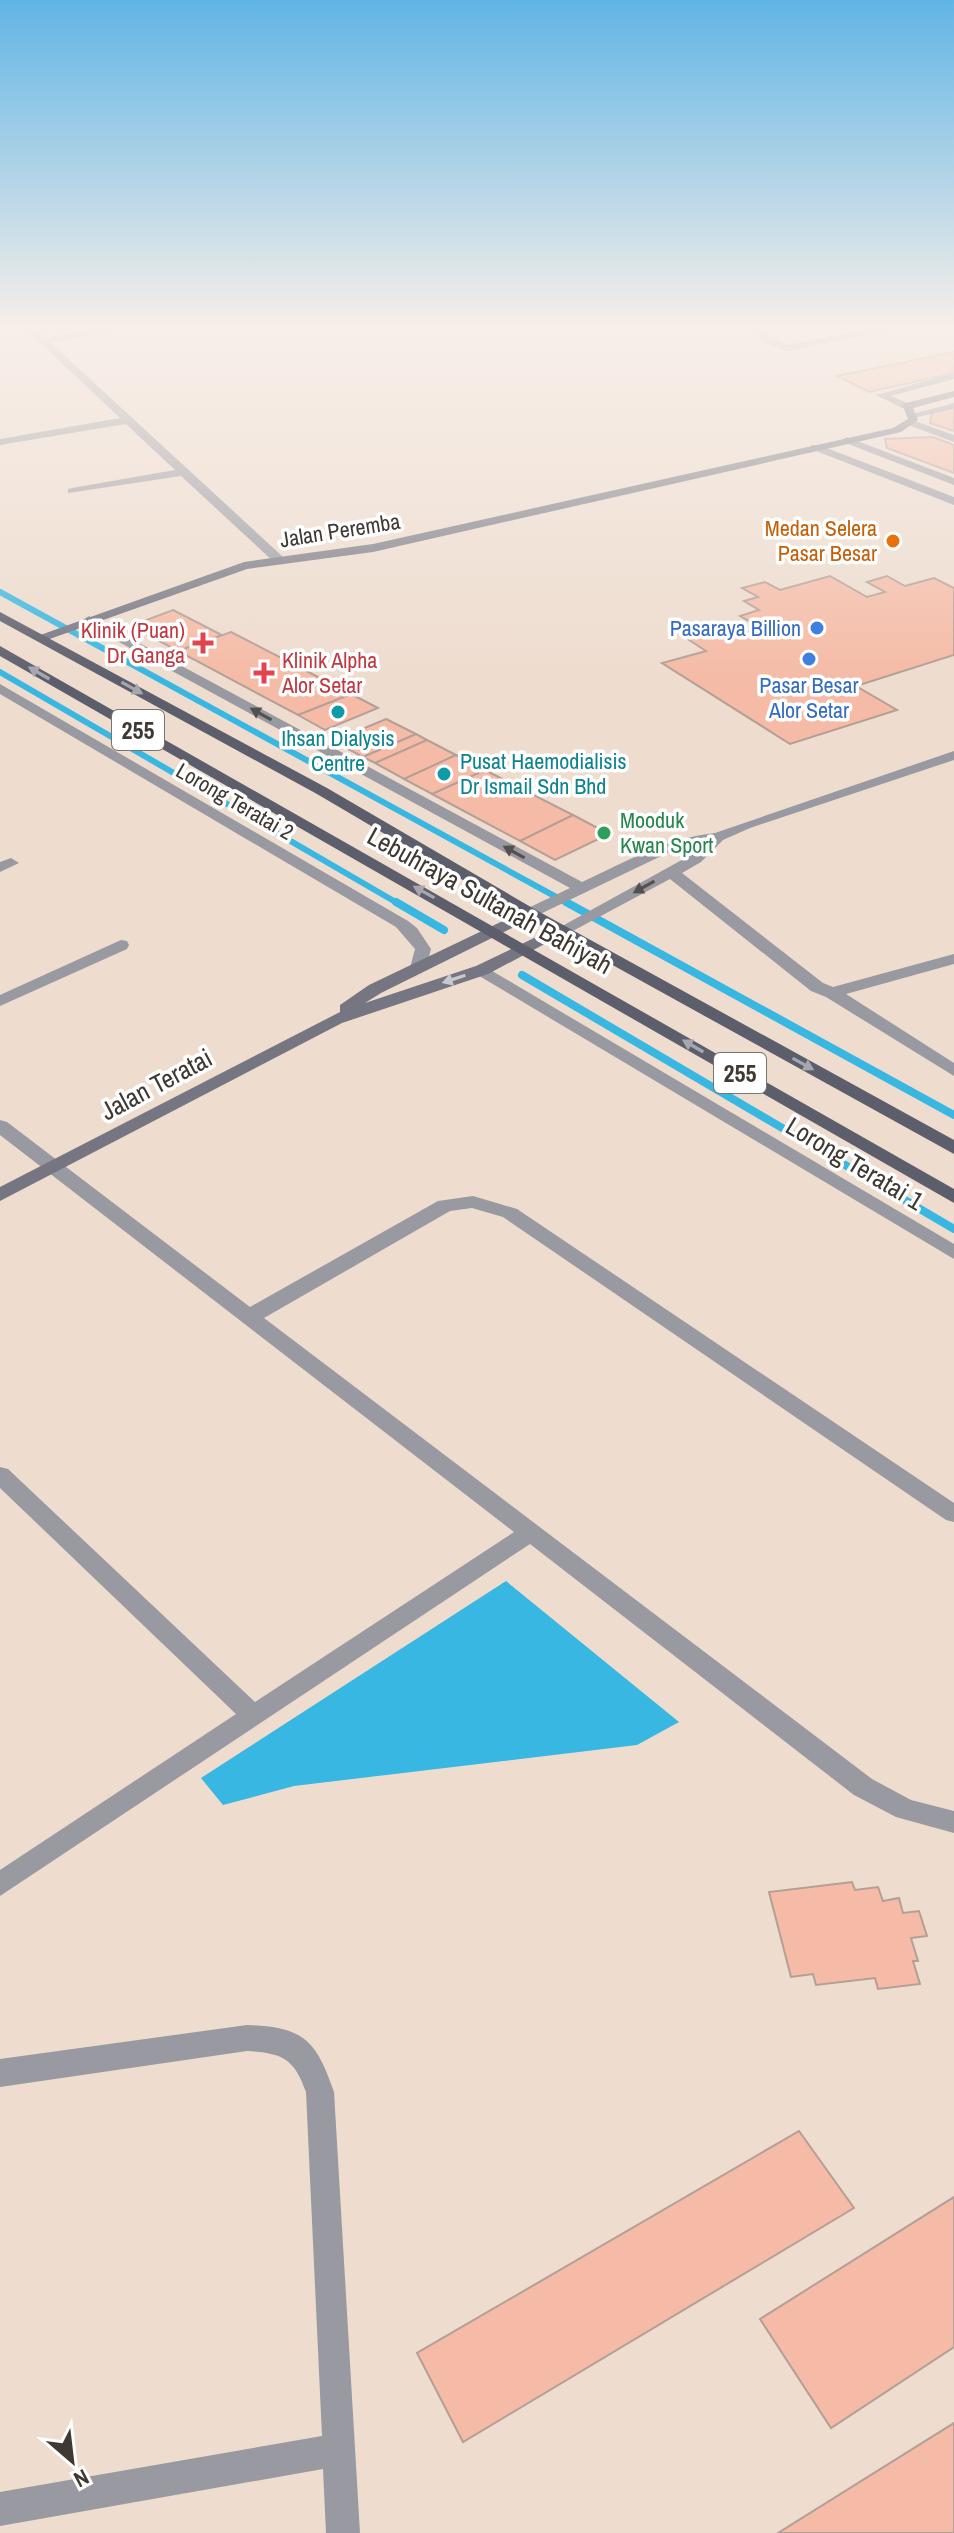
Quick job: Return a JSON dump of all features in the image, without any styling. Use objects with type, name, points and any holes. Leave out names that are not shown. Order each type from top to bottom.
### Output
[{"type":"main road","name":"Lebuhraya Sultanah Bahiyah","points":[[0,616],[322,791],[530,913],[954,1148]]},
{"type":"main road","name":"Lebuhraya Sultanah Bahiyah","points":[[0,650],[525,948],[954,1197]]},
{"type":"street","points":[[151,442],[278,559]]},
{"type":"street","name":"Jalan Peremba","points":[[39,638],[231,570],[278,559],[373,548],[837,442]]},
{"type":"street","points":[[853,442],[954,482]]},
{"type":"street","points":[[815,447],[954,501]]},
{"type":"street","points":[[880,472],[905,463]]},
{"type":"street","points":[[72,491],[182,472]]},
{"type":"street","points":[[83,622],[578,891]]},
{"type":"street","name":"Lorong Teratai 2","points":[[0,688],[411,931],[423,949],[424,956],[418,968]]},
{"type":"street","points":[[530,913],[673,845],[718,837],[745,825],[954,755]]},
{"type":"street","points":[[563,930],[701,854],[718,837]]},
{"type":"street","points":[[671,872],[817,987],[832,993],[954,1071]]},
{"type":"street","name":"Jalan Teratai","points":[[336,1019],[355,1000],[530,913]]},
{"type":"street","name":"Jalan Teratai","points":[[0,1195],[336,1019],[482,970],[563,930]]},
{"type":"street","points":[[0,1001],[121,945]]},
{"type":"street","points":[[832,993],[954,959]]},
{"type":"street","name":"Lorong Teratai 1","points":[[482,970],[954,1253]]},
{"type":"street","points":[[0,1126],[863,1787],[905,1809],[954,1822]]},
{"type":"street","points":[[251,1316],[445,1205],[473,1202],[510,1213],[954,1514]]},
{"type":"street","points":[[0,1475],[254,1716]]},
{"type":"street","points":[[0,1884],[531,1532]]},
{"type":"street","points":[[0,2073],[247,2038],[291,2045],[310,2064],[320,2092],[343,2533]]},
{"type":"street","points":[[0,2509],[338,2450]]},
{"type":"water","points":[[506,1581],[679,1722],[637,1745],[294,1786],[223,1805],[201,1778]]},
{"type":"building","points":[[886,442],[947,442],[954,445],[954,473],[887,448]]},
{"type":"building","name":"Pasar Besar Alor Setar","points":[[830,576],[867,597],[885,592],[867,582],[887,576],[905,586],[934,578],[954,588],[954,655],[856,686],[897,710],[790,744],[662,663],[706,651],[683,636],[723,625],[739,635],[761,628],[740,616],[759,610],[744,601],[758,597],[742,588],[765,582],[780,590]]},
{"type":"building","points":[[173,610],[222,635],[178,651],[140,631],[141,622]]},
{"type":"building","name":"Klinik Alpha Alor Setar","points":[[231,632],[351,694],[298,715],[178,651]]},
{"type":"building","name":"Ihsan Dialysis Centre","points":[[351,694],[378,708],[325,730],[298,715]]},
{"type":"building","points":[[386,719],[416,734],[363,757],[333,741]]},
{"type":"building","points":[[416,734],[427,740],[375,763],[363,757]]},
{"type":"building","points":[[427,740],[456,755],[404,779],[375,763]]},
{"type":"building","name":"Pusat Haemodialisis Dr Ismail Sdn Bhd","points":[[456,755],[485,770],[432,794],[404,779]]},
{"type":"building","points":[[485,770],[573,815],[520,841],[432,794]]},
{"type":"building","points":[[573,815],[609,834],[555,860],[520,841]]},
{"type":"building","points":[[852,1882],[855,1890],[878,1887],[883,1901],[899,1898],[903,1913],[919,1911],[927,1936],[911,1938],[918,1961],[913,1961],[920,1984],[878,1989],[875,1978],[816,1985],[813,1974],[791,1977],[769,1892]]},
{"type":"building","points":[[799,2131],[854,2208],[463,2442],[417,2353]]},
{"type":"building","points":[[954,2197],[954,2347],[831,2428],[760,2319]]},
{"type":"building","points":[[954,2423],[954,2533],[778,2533]]},
{"type":"waterway","points":[[0,592],[569,904]]},
{"type":"waterway","points":[[0,672],[399,904]]},
{"type":"waterway","points":[[396,902],[444,930]]},
{"type":"waterway","points":[[566,902],[954,1115]]},
{"type":"waterway","points":[[522,975],[954,1229]]},
{"type":"place","name":"Medan Selera Pasar Besar","points":[[893,541]]},
{"type":"place","name":"Pasaraya Billion","points":[[817,628]]},
{"type":"place","name":"Klinik (Puan) Dr Ganga","points":[[203,643]]},
{"type":"place","name":"Pasar Besar Alor Setar","points":[[809,659]]},
{"type":"place","name":"Klinik Alpha Alor Setar","points":[[264,673]]},
{"type":"place","name":"Ihsan Dialysis Centre","points":[[338,712]]},
{"type":"place","name":"Pusat Haemodialisis Dr Ismail Sdn Bhd","points":[[444,774]]},
{"type":"place","name":"Mooduk Kwan Sport","points":[[604,833]]}]
